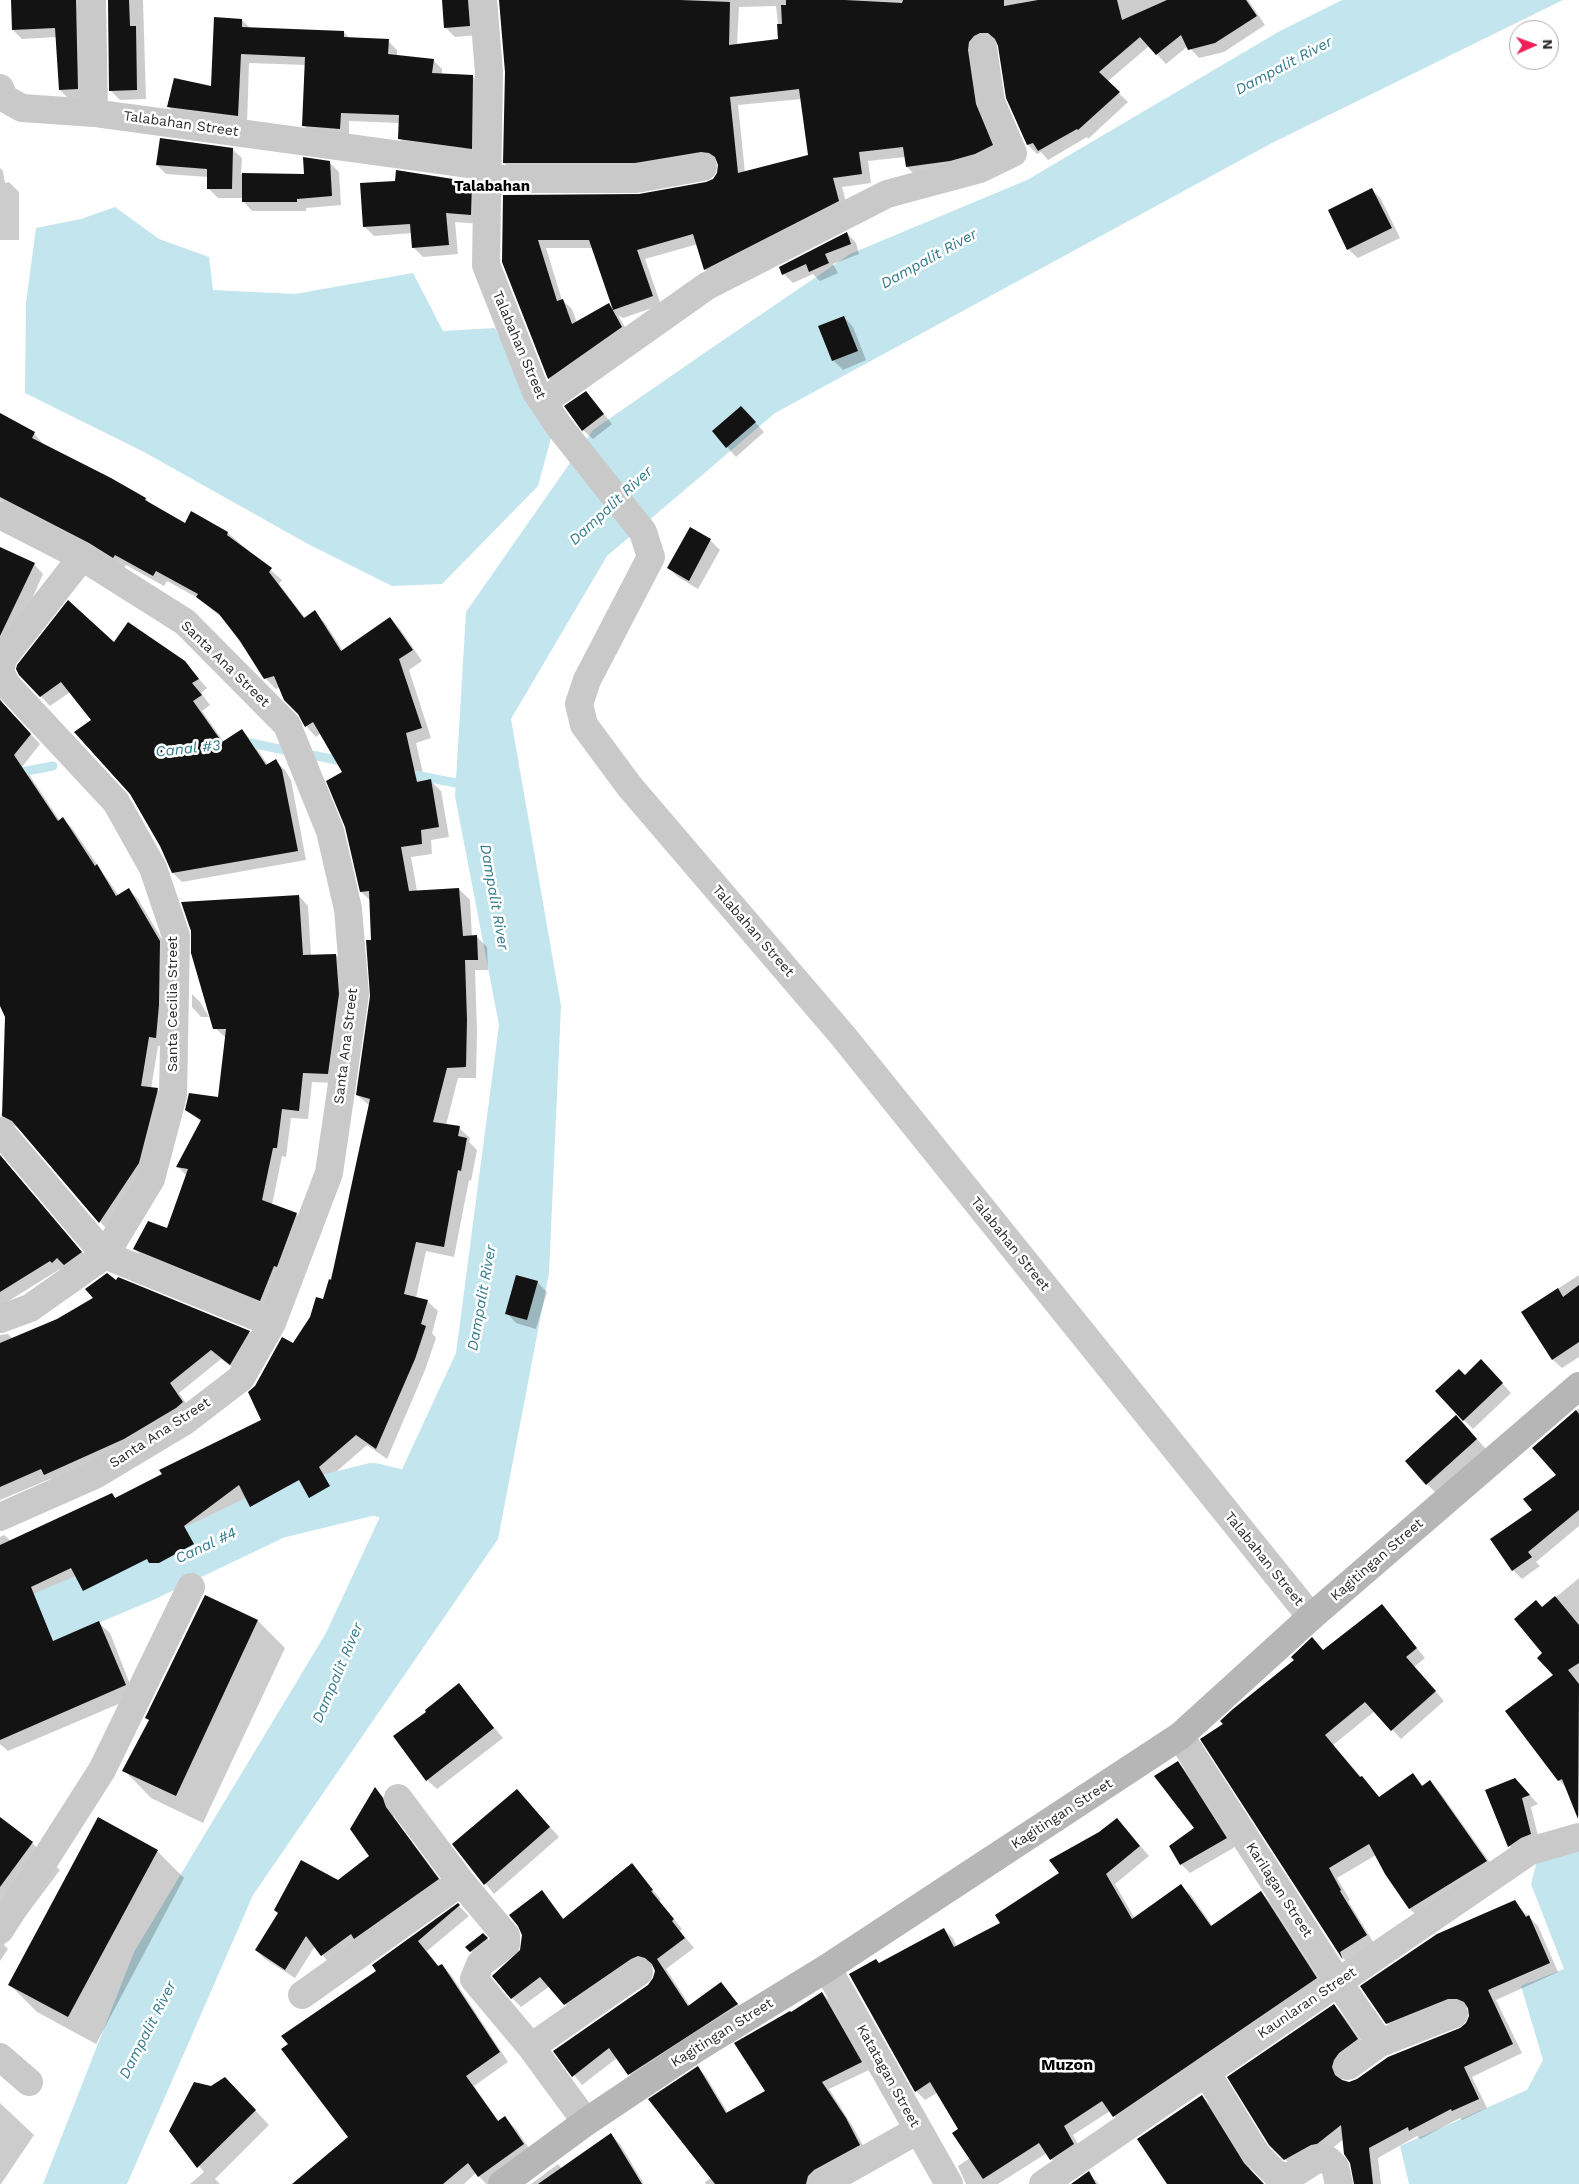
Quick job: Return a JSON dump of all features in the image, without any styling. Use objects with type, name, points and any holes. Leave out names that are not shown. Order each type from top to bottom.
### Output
[{"type":"street","points":[[92,0],[94,112]]},
{"type":"street","name":"Talabahan Street","points":[[482,0],[489,72],[486,265],[515,344],[536,392],[558,425],[643,532],[652,557],[587,680],[578,704],[584,725],[630,787],[843,1036],[1311,1617]]},
{"type":"street","points":[[542,402],[707,286],[887,194],[980,169],[1014,153],[991,102],[983,48]]},
{"type":"street","name":"Talabahan Street","points":[[0,88],[4,98],[22,108],[94,112],[475,165],[486,173]]},
{"type":"street","points":[[486,173],[496,179],[636,179],[704,167]]},
{"type":"street","name":"Santa Ana Street","points":[[0,515],[82,557],[185,622],[288,725],[330,831],[348,909],[355,994],[329,1173],[272,1323],[241,1378],[185,1421],[95,1475],[0,1517]]},
{"type":"street","name":"Santa Cecilia Street","points":[[0,1319],[30,1308],[105,1255],[151,1179],[173,1095],[176,936],[154,868],[116,802],[6,684],[0,671],[3,658],[82,557]]},
{"type":"street","points":[[0,1132],[105,1255],[272,1323]]},
{"type":"street","name":"Kagitingan Street","points":[[502,2184],[586,2122],[695,2049],[827,1968],[1180,1736],[1311,1617],[1579,1386]]},
{"type":"street","points":[[0,1930],[102,1770],[191,1587]]},
{"type":"street","name":"Karilagan Street","points":[[1180,1736],[1338,1982],[1380,2043]]},
{"type":"street","points":[[398,1798],[461,1882],[506,1936],[506,1944],[480,1964],[474,1978],[586,2122]]},
{"type":"street","name":"Kaunlaran Street","points":[[1043,2184],[1530,1851],[1579,1837]]},
{"type":"street","points":[[302,1995],[461,1882]]},
{"type":"street","name":"Katatagan Street","points":[[827,1968],[949,2184]]},
{"type":"street","points":[[530,2048],[639,1972]]},
{"type":"street","points":[[1348,2066],[1380,2043],[1454,2014]]},
{"type":"street","points":[[0,2057],[29,2082]]},
{"type":"street","points":[[1206,2072],[1257,2155],[1275,2173],[1287,2178],[1319,2158],[1328,2160],[1335,2167],[1339,2184]]},
{"type":"street","points":[[822,2184],[918,2130]]},
{"type":"water","name":"Dampalit River","points":[[1342,0],[1563,0],[1522,20],[1509,20],[1509,27],[1272,143],[775,413],[607,556],[511,719],[561,1006],[549,1273],[498,1539],[253,1895],[127,2184],[43,2184],[134,1952],[326,1633],[456,1353],[499,1025],[455,796],[466,612],[593,430],[850,254],[1027,180],[1280,31]]},
{"type":"water","points":[[115,207],[159,239],[209,257],[213,290],[295,294],[413,273],[443,331],[495,328],[551,438],[538,486],[442,584],[392,586],[308,544],[144,452],[25,393],[26,303],[36,228],[81,219]]},
{"type":"water","points":[[1579,1843],[1579,2184],[1409,2184],[1400,2146],[1527,2090],[1543,2060],[1521,1986],[1564,1969],[1531,1884],[1538,1856]]},
{"type":"building","points":[[11,0],[76,0],[78,89],[59,90],[55,28],[12,30]]},
{"type":"building","points":[[108,0],[129,0],[130,26],[136,26],[137,90],[109,91]]},
{"type":"building","points":[[442,0],[468,0],[470,26],[444,28]]},
{"type":"building","points":[[499,0],[680,0],[730,2],[729,45],[778,39],[777,24],[782,24],[781,5],[786,5],[786,0],[845,0],[902,3],[903,0],[1004,0],[1004,6],[1038,0],[1117,0],[1122,20],[1167,0],[1246,0],[1257,16],[1215,43],[1188,50],[1181,35],[1156,55],[1140,37],[1099,72],[1120,92],[1078,130],[1038,151],[1033,143],[1027,145],[1006,98],[998,46],[995,39],[988,33],[980,33],[969,42],[968,50],[976,104],[993,145],[975,154],[950,161],[906,167],[903,147],[859,152],[862,174],[833,178],[839,201],[704,270],[693,234],[637,250],[653,296],[613,310],[589,240],[538,240],[557,301],[563,299],[572,324],[609,303],[622,327],[548,379],[502,262],[503,195],[639,194],[706,182],[713,179],[717,173],[718,165],[715,157],[709,153],[701,152],[635,163],[503,163],[505,72]],"holes":[[[799,89],[808,155],[738,173],[730,97]]]},
{"type":"building","points":[[214,17],[242,19],[242,27],[344,31],[344,37],[389,39],[388,54],[434,59],[432,73],[473,75],[472,149],[398,139],[399,115],[341,113],[340,129],[302,126],[305,57],[241,54],[238,116],[167,107],[174,78],[211,86]]},
{"type":"building","points":[[160,138],[233,148],[232,189],[207,189],[207,169],[156,165]]},
{"type":"building","points":[[303,157],[330,161],[332,196],[297,199],[297,202],[242,202],[242,173],[304,174]]},
{"type":"building","points":[[396,170],[472,182],[471,215],[446,213],[449,245],[412,248],[410,224],[363,227],[360,183],[395,181]]},
{"type":"building","points":[[1372,188],[1392,228],[1347,250],[1328,210]]},
{"type":"building","points":[[847,232],[851,244],[825,254],[829,263],[809,272],[806,264],[782,275],[779,267]]},
{"type":"building","points":[[844,316],[858,351],[832,361],[818,326]]},
{"type":"building","points":[[586,391],[604,414],[582,431],[564,406]]},
{"type":"building","points":[[741,406],[756,422],[726,448],[712,431]]},
{"type":"building","points":[[0,413],[35,432],[32,438],[111,478],[185,523],[191,511],[228,532],[227,535],[272,568],[269,572],[304,618],[315,610],[341,651],[390,617],[413,650],[399,659],[422,728],[406,733],[417,782],[431,779],[439,827],[421,830],[422,844],[401,847],[409,891],[459,888],[463,936],[477,935],[478,960],[465,960],[466,1067],[447,1068],[433,1122],[460,1126],[458,1136],[467,1138],[461,1171],[458,1170],[444,1247],[416,1242],[404,1294],[428,1300],[421,1324],[426,1326],[415,1359],[376,1449],[356,1435],[319,1467],[330,1486],[309,1498],[299,1480],[250,1507],[239,1485],[184,1526],[194,1544],[159,1563],[149,1563],[147,1559],[83,1591],[71,1568],[31,1587],[53,1641],[99,1621],[126,1685],[0,1740],[0,1545],[112,1493],[115,1498],[162,1474],[159,1470],[261,1420],[248,1392],[255,1386],[282,1337],[293,1343],[310,1317],[316,1297],[323,1299],[329,1279],[331,1280],[370,1099],[356,1095],[370,996],[366,940],[371,940],[369,891],[360,892],[345,827],[326,781],[342,772],[313,722],[305,727],[298,714],[284,700],[274,676],[264,679],[240,641],[219,614],[196,597],[198,594],[156,571],[153,576],[115,555],[113,558],[89,543],[0,497]]},
{"type":"building","points":[[690,527],[711,539],[689,581],[667,568]]},
{"type":"building","points":[[0,547],[35,563],[0,636]]},
{"type":"building","points":[[68,600],[114,642],[128,622],[185,661],[199,679],[192,683],[202,695],[193,701],[222,742],[242,729],[266,765],[276,759],[282,770],[298,851],[172,873],[160,846],[130,794],[74,732],[91,720],[61,682],[40,697],[19,675],[16,669],[17,665]]},
{"type":"building","points":[[0,700],[31,734],[14,755],[58,821],[63,817],[95,866],[97,864],[116,896],[129,888],[160,941],[159,1005],[156,1038],[149,1037],[141,1086],[158,1088],[157,1093],[139,1163],[99,1223],[12,1121],[2,1116],[5,1017],[0,1006]]},
{"type":"building","points":[[299,895],[303,955],[336,954],[339,994],[328,1074],[303,1073],[299,1111],[282,1109],[277,1148],[273,1148],[262,1200],[297,1213],[277,1267],[274,1266],[260,1301],[133,1249],[148,1221],[167,1228],[188,1169],[176,1167],[201,1120],[185,1110],[189,1093],[218,1097],[226,1029],[213,1029],[191,953],[191,931],[181,902]]},
{"type":"building","points":[[0,1155],[82,1252],[64,1265],[57,1258],[52,1263],[50,1261],[0,1292]]},
{"type":"building","points":[[107,1273],[116,1280],[118,1277],[250,1331],[230,1365],[211,1350],[170,1383],[183,1402],[176,1408],[124,1439],[44,1475],[41,1469],[0,1487],[0,1343],[57,1319],[93,1298],[85,1289]]},
{"type":"building","points":[[516,1275],[538,1281],[527,1320],[505,1314]]},
{"type":"building","points":[[1579,1285],[1579,1342],[1552,1360],[1521,1312],[1558,1288],[1563,1297]]},
{"type":"building","points":[[1481,1359],[1503,1383],[1463,1421],[1435,1391],[1459,1369],[1465,1375]]},
{"type":"building","points":[[1576,1410],[1579,1414],[1579,1510],[1528,1552],[1532,1557],[1512,1571],[1490,1539],[1532,1510],[1523,1499],[1556,1475],[1532,1448]]},
{"type":"building","points":[[1456,1415],[1477,1439],[1426,1485],[1405,1461]]},
{"type":"building","points":[[205,1595],[258,1620],[176,1796],[122,1771],[149,1720],[145,1718]]},
{"type":"building","points":[[1555,1596],[1579,1625],[1579,1663],[1568,1670],[1579,1684],[1578,1819],[1562,1779],[1558,1781],[1505,1711],[1553,1675],[1537,1658],[1542,1653],[1514,1619],[1536,1600],[1542,1607]]},
{"type":"building","points":[[1382,1604],[1417,1648],[1406,1657],[1436,1691],[1391,1731],[1365,1702],[1325,1735],[1379,1797],[1413,1773],[1422,1786],[1430,1780],[1487,1861],[1409,1909],[1385,1874],[1369,1844],[1329,1868],[1340,1891],[1367,1935],[1340,1952],[1343,1960],[1200,1739],[1223,1724],[1220,1721],[1233,1709],[1294,1660],[1291,1657],[1312,1637],[1323,1650]]},
{"type":"building","points":[[459,1683],[494,1728],[426,1781],[393,1736],[426,1712],[425,1710]]},
{"type":"building","points":[[1178,1761],[1227,1838],[1180,1865],[1169,1846],[1194,1828],[1154,1776]]},
{"type":"building","points":[[1515,1778],[1530,1795],[1522,1798],[1531,1834],[1508,1847],[1485,1790]]},
{"type":"building","points":[[375,1787],[383,1798],[386,1807],[439,1879],[354,1939],[351,1934],[321,1956],[306,1936],[285,1970],[255,1950],[278,1913],[274,1910],[301,1860],[338,1880],[369,1856],[350,1829]]},
{"type":"building","points":[[517,1789],[550,1827],[484,1885],[452,1844]]},
{"type":"building","points":[[0,1817],[33,1842],[0,1887]]},
{"type":"building","points":[[98,1817],[158,1850],[68,2017],[8,1985]]},
{"type":"building","points":[[1117,1818],[1140,1846],[1106,1874],[1132,1919],[1181,1884],[1211,1926],[1261,1891],[1317,1978],[1113,2117],[1102,2101],[1064,2126],[1074,2144],[1050,2160],[1039,2143],[983,2179],[952,2133],[958,2129],[930,2082],[915,2092],[849,1974],[876,1959],[879,1963],[944,1928],[954,1947],[1000,1923],[995,1915],[1059,1873],[1049,1860],[1099,1832]]},
{"type":"building","points":[[632,1863],[653,1890],[651,1891],[674,1919],[672,1921],[685,1938],[657,1959],[688,2006],[721,1982],[738,2004],[628,2075],[609,2048],[572,2077],[553,2051],[648,1985],[655,1971],[652,1964],[645,1958],[638,1956],[564,2005],[540,1977],[511,1999],[492,1976],[520,1950],[522,1935],[518,1926],[509,1915],[542,1890],[563,1919]]},
{"type":"building","points":[[1515,1900],[1526,1917],[1529,1915],[1550,1963],[1488,1990],[1513,2044],[1464,2067],[1479,2099],[1452,2111],[1451,2109],[1409,2131],[1408,2127],[1369,2148],[1373,2184],[1354,2184],[1350,2163],[1344,2154],[1341,2125],[1317,2144],[1311,2145],[1284,2160],[1269,2145],[1227,2077],[1334,2004],[1358,2039],[1339,2053],[1332,2067],[1335,2075],[1349,2082],[1357,2079],[1388,2057],[1460,2028],[1466,2023],[1469,2016],[1468,2008],[1464,2002],[1457,1999],[1448,1999],[1386,2024],[1360,1986],[1437,1934]]},
{"type":"building","points":[[458,1903],[460,1905],[418,1941],[438,1966],[442,1964],[500,2052],[466,2076],[498,2121],[505,2116],[524,2144],[478,2177],[468,2163],[443,2184],[292,2184],[348,2137],[281,2049],[288,2044],[281,2036],[376,1971],[372,1965]]},
{"type":"building","points":[[483,1933],[488,1938],[470,1952],[465,1947]]},
{"type":"building","points":[[822,1992],[862,2062],[822,2082],[846,2118],[860,2145],[814,2170],[808,2176],[806,2184],[715,2184],[648,2099],[698,2066],[726,2113],[765,2091],[734,2043],[791,2012]]},
{"type":"building","points":[[225,2077],[256,2110],[197,2168],[169,2131],[194,2082],[211,2086]]},
{"type":"building","points":[[1202,2095],[1244,2163],[1264,2184],[1167,2184],[1137,2139]]},
{"type":"building","points":[[611,2133],[642,2184],[538,2184]]},
{"type":"building","points":[[1089,2171],[1096,2184],[1071,2184]]},
{"type":"waterway","name":"Canal #3","points":[[241,744],[251,743],[289,751]]},
{"type":"waterway","name":"Canal #3","points":[[307,754],[346,762]]},
{"type":"waterway","name":"Canal #3","points":[[0,776],[53,766]]},
{"type":"waterway","name":"Canal #3","points":[[405,773],[466,785]]},
{"type":"waterway","name":"Canal #4","points":[[0,1636],[143,1576],[275,1513],[373,1489],[418,1500]]},
{"type":"district","name":"Talabahan","points":[[492,187]]},
{"type":"district","name":"Muzon","points":[[1067,2065]]}]
